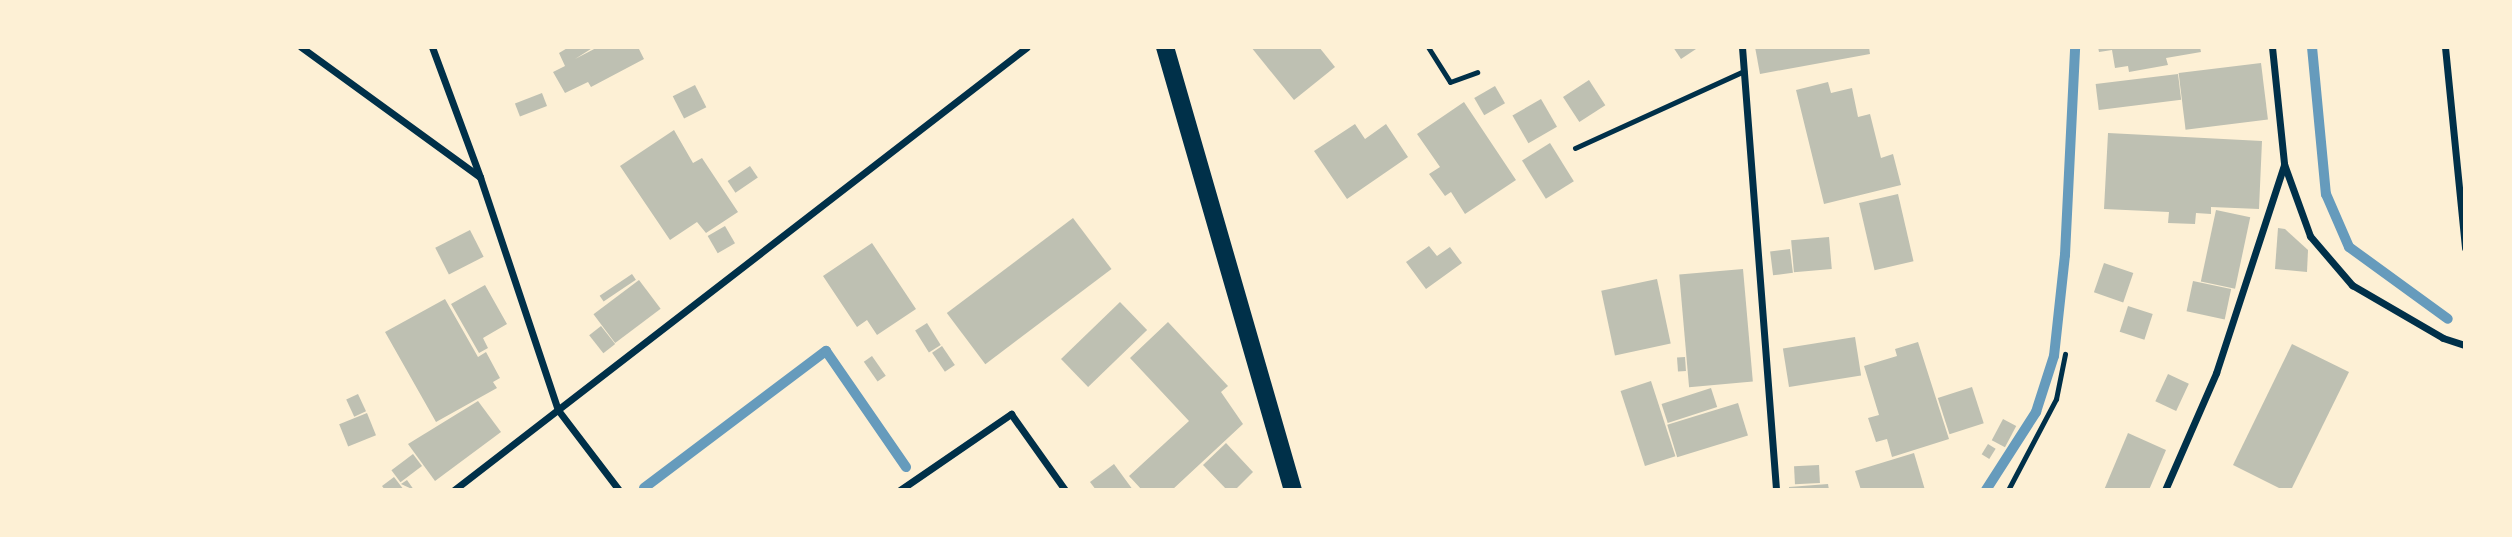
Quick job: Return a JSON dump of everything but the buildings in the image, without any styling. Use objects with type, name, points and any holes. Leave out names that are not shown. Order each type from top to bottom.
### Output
[{"type":"main road","points":[[1166,47],[1293,490]]},
{"type":"street","points":[[301,47],[480,177]]},
{"type":"street","points":[[432,47],[480,177],[558,410],[620,490]]},
{"type":"street","points":[[454,490],[1027,47]]},
{"type":"street","points":[[1742,47],[1776,490]]},
{"type":"street","points":[[2272,47],[2284,164],[2311,236],[2352,285],[2465,345]]},
{"type":"street","points":[[2445,47],[2465,248]]},
{"type":"street","points":[[2165,490],[2216,373],[2284,164]]},
{"type":"street","points":[[900,490],[1011,414],[1065,490]]},
{"type":"lane","points":[[1428,47],[1450,82],[1477,72]]},
{"type":"lane","points":[[1575,148],[1744,71]]},
{"type":"lane","points":[[2008,490],[2056,399],[2066,354]]},
{"type":"waterway","points":[[1986,490],[2036,412],[2054,356],[2065,255],[2075,47]]},
{"type":"waterway","points":[[2312,47],[2326,194],[2349,247],[2448,319]]},
{"type":"waterway","points":[[644,488],[826,351],[906,467]]}]
